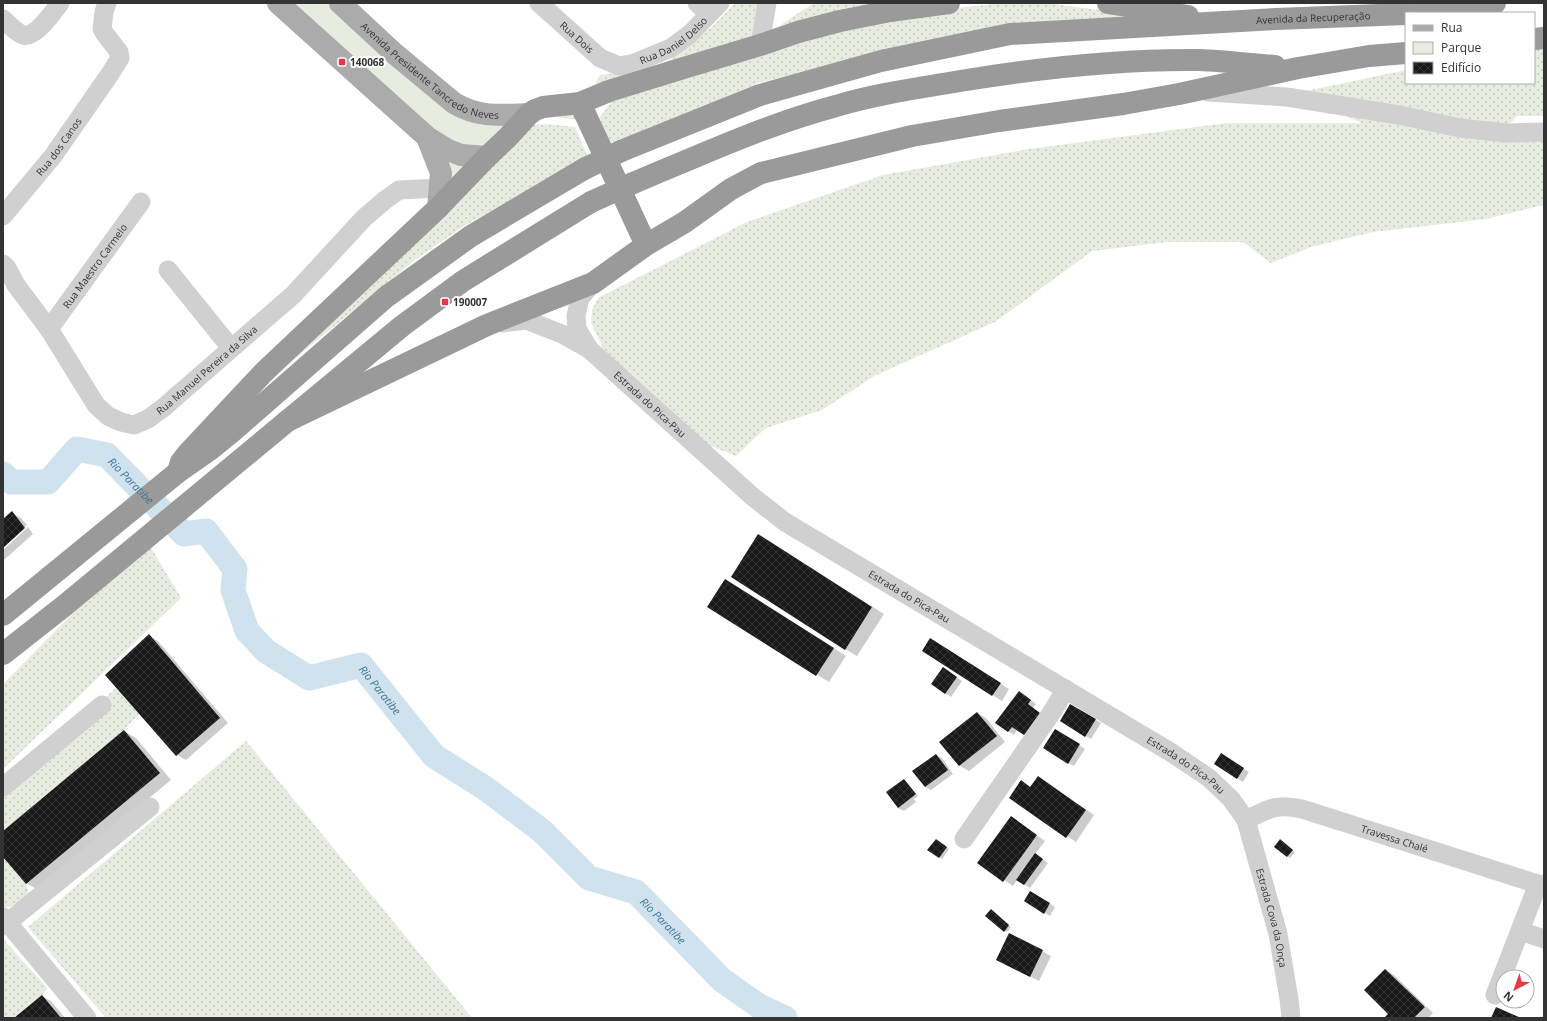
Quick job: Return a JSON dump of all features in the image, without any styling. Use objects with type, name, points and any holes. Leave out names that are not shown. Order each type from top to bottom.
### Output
[{"type":"highway","points":[[170,478],[188,453],[264,372],[439,198],[487,157],[529,114],[535,110],[544,107],[580,103],[609,91],[798,32],[840,21],[890,11],[949,3]]},
{"type":"highway","points":[[1108,3],[1221,23]]},
{"type":"highway","points":[[1426,12],[1495,3]]},
{"type":"highway","name":"Avenida da Recuperação","points":[[1221,23],[1276,19],[1405,14]]},
{"type":"highway","points":[[3,615],[170,478],[211,449],[233,431],[386,297],[471,236],[584,169],[621,151],[760,95],[881,61],[1010,34],[1221,23]]},
{"type":"highway","points":[[287,421],[487,325],[593,283],[646,245],[685,222],[730,189],[761,173],[912,136],[999,121],[1123,104],[1179,94],[1298,68],[1369,56],[1405,53]]},
{"type":"highway","points":[[7,653],[402,326],[457,286],[591,202],[630,184],[781,123],[836,106],[913,89],[1007,74],[1078,65],[1135,60],[1200,60],[1298,68]]},
{"type":"highway","points":[[580,103],[646,245]]},
{"type":"main road","points":[[278,3],[427,137],[448,150],[461,155],[487,157]]},
{"type":"main road","name":"Avenida Presidente Tancredo Neves","points":[[340,3],[395,54],[454,103],[468,110],[486,115],[529,114]]},
{"type":"main road","points":[[427,137],[440,173],[439,198]]},
{"type":"main road","points":[[3,601],[52,575]]},
{"type":"street","points":[[9,24],[23,35],[29,36],[36,32],[60,3]]},
{"type":"street","name":"Rua dos Canos","points":[[3,216],[53,156],[120,58],[119,52],[102,28],[107,3]]},
{"type":"street","name":"Rua Dois","points":[[540,3],[600,58],[619,66]]},
{"type":"street","points":[[760,45],[767,3]]},
{"type":"street","name":"Rua Daniel Delso","points":[[619,66],[645,59],[672,48],[690,34],[709,7]]},
{"type":"street","points":[[1179,94],[1213,92],[1287,97],[1399,115],[1460,128],[1506,133],[1544,132]]},
{"type":"street","name":"Rua Manuel Pereira da Silva","points":[[3,264],[7,268],[16,285],[49,329],[96,406],[108,416],[121,422],[134,425],[148,420],[163,408],[230,348],[293,295],[364,218],[385,200],[399,190],[439,198]]},
{"type":"street","name":"Rua Maestro Carmelo","points":[[49,329],[141,202]]},
{"type":"street","points":[[168,270],[230,348]]},
{"type":"street","name":"Estrada do Pica-Pau","points":[[588,349],[577,329],[576,316],[580,298],[593,283]]},
{"type":"street","name":"Estrada do Pica-Pau","points":[[487,325],[526,320],[562,334],[588,349],[753,497],[785,522],[1172,753],[1209,778],[1230,799],[1246,820]]},
{"type":"street","points":[[964,839],[1066,690]]},
{"type":"street","points":[[3,787],[102,705]]},
{"type":"street","name":"Travessa Chalé","points":[[1246,820],[1274,806],[1287,806],[1302,809],[1541,885]]},
{"type":"street","points":[[87,1018],[4,922],[150,808]]},
{"type":"street","name":"Estrada Cova da Onça","points":[[1246,820],[1278,934],[1290,999],[1291,1018]]},
{"type":"street","points":[[1505,969],[1520,931],[1541,885]]},
{"type":"street","points":[[1520,931],[1544,939]]},
{"type":"green space","points":[[284,3],[334,3],[464,119],[506,124],[450,188],[423,128]]},
{"type":"green space","points":[[735,3],[762,3],[755,40],[599,88],[578,120],[544,115],[592,90],[600,75],[653,69],[678,55],[715,24]]},
{"type":"green space","points":[[814,3],[880,3],[828,18],[779,26]]},
{"type":"green space","points":[[1002,3],[1044,3],[1148,16],[860,60],[761,82],[658,126],[607,144],[600,117],[611,102],[775,48],[924,12]]},
{"type":"green space","points":[[1544,43],[1544,116],[1517,116],[1498,137],[1544,134],[1544,205],[1486,219],[1373,232],[1311,247],[1271,263],[1243,242],[1167,242],[1092,251],[995,322],[876,375],[822,410],[766,428],[736,456],[703,443],[621,370],[603,348],[591,323],[592,310],[598,298],[747,222],[883,175],[1029,149],[1227,123],[1362,123],[1292,94],[1405,70],[1405,84],[1535,84],[1535,45]]},
{"type":"green space","points":[[532,124],[575,127],[588,158],[464,226],[415,260],[238,405]]},
{"type":"green space","points":[[146,539],[181,598],[3,769],[3,684]]},
{"type":"green space","points":[[116,688],[139,714],[124,730],[3,831],[3,789]]},
{"type":"green space","points":[[246,741],[472,1018],[106,1018],[28,927]]},
{"type":"green space","points":[[3,857],[26,884],[29,894],[21,902],[5,908],[3,906]]},
{"type":"green space","points":[[3,939],[47,988],[42,995],[14,1018],[3,1018]]},
{"type":"building","points":[[12,511],[25,528],[3,548],[3,519]]},
{"type":"building","points":[[758,534],[872,607],[845,650],[731,577]]},
{"type":"building","points":[[725,579],[834,648],[816,676],[707,607]]},
{"type":"building","points":[[149,634],[220,718],[176,756],[105,675]]},
{"type":"building","points":[[930,638],[1001,683],[992,696],[922,651]]},
{"type":"building","points":[[943,667],[957,677],[945,694],[931,684]]},
{"type":"building","points":[[1019,691],[1031,700],[1028,704],[1040,713],[1024,735],[1012,727],[1008,732],[995,723]]},
{"type":"building","points":[[1070,704],[1096,719],[1085,737],[1060,721]]},
{"type":"building","points":[[977,712],[997,736],[959,766],[939,742]]},
{"type":"building","points":[[1055,729],[1080,744],[1068,764],[1043,748]]},
{"type":"building","points":[[124,730],[160,773],[26,884],[3,857],[3,831]]},
{"type":"building","points":[[1221,753],[1244,768],[1237,779],[1214,764]]},
{"type":"building","points":[[936,754],[948,770],[925,787],[912,771]]},
{"type":"building","points":[[1038,776],[1086,810],[1066,838],[1009,798],[1021,780],[1030,787]]},
{"type":"building","points":[[904,779],[916,794],[898,808],[886,792]]},
{"type":"building","points":[[1011,816],[1037,835],[1003,882],[977,863]]},
{"type":"building","points":[[936,839],[947,847],[939,858],[927,850]]},
{"type":"building","points":[[1280,839],[1293,850],[1287,857],[1274,847]]},
{"type":"building","points":[[1035,853],[1043,859],[1024,885],[1016,880]]},
{"type":"building","points":[[1030,891],[1050,903],[1044,914],[1024,901]]},
{"type":"building","points":[[991,909],[1009,925],[1004,932],[985,916]]},
{"type":"building","points":[[1009,933],[1043,950],[1030,977],[996,960]]},
{"type":"building","points":[[1385,969],[1425,1007],[1414,1018],[1384,1018],[1388,1014],[1364,990]]},
{"type":"building","points":[[42,995],[61,1018],[14,1018]]},
{"type":"building","points":[[1495,1009],[1501,1009],[1521,1018],[1491,1018]]},
{"type":"waterway","name":"Rio Paratibe","points":[[3,474],[11,482],[48,482],[77,449],[107,455],[184,534],[206,531],[235,569],[233,590],[247,631],[266,651],[309,678],[361,665],[434,756],[485,788],[542,831],[589,878],[636,892],[722,980],[759,1006],[785,1018]]},
{"type":"place","name":"140068","points":[[342,62]]},
{"type":"place","name":"190007","points":[[445,302]]}]
